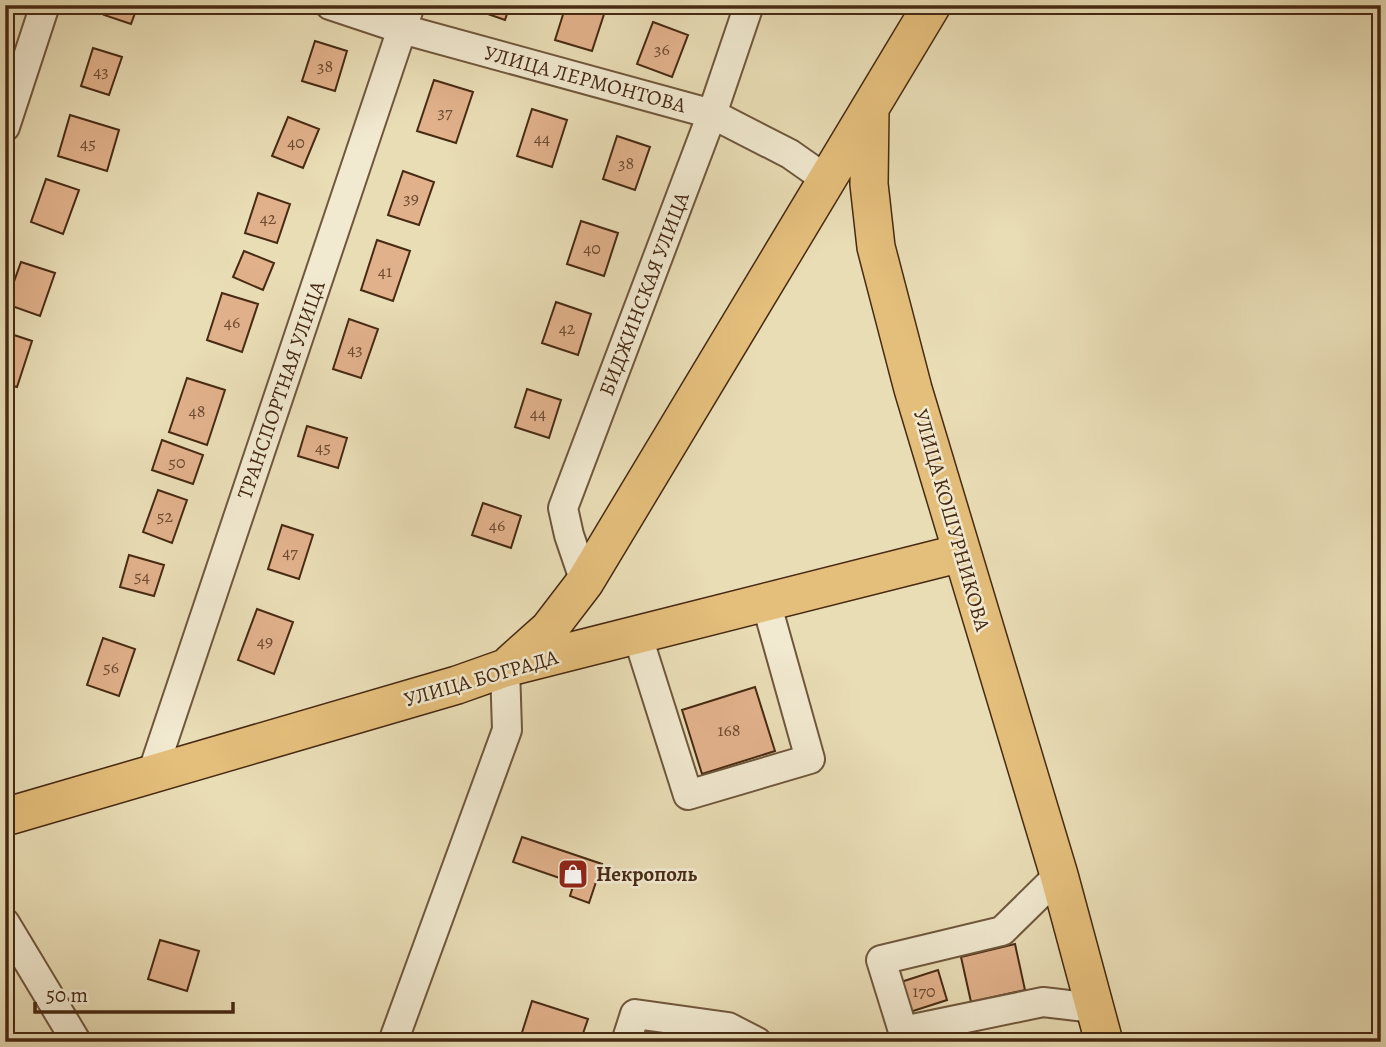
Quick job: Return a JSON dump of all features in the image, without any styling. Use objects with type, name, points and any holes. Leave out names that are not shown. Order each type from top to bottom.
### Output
[{"type":"main road","name":"УЛИЦА КОШУРНИКОВА","points":[[932,5],[870,110],[869,184],[876,247],[913,389],[1059,875],[1099,1025]]},
{"type":"main road","points":[[505,668],[549,629],[585,582],[870,110]]},
{"type":"main road","name":"УЛИЦА БОГРАДА","points":[[5,817],[457,685],[505,668],[961,553]]},
{"type":"street","points":[[5,127],[46,5]]},
{"type":"street","name":"УЛИЦА ЛЕРМОНТОВА","points":[[331,5],[406,17],[712,114],[790,154],[827,180]]},
{"type":"street","name":"БИДЖИНСКАЯ УЛИЦА","points":[[585,582],[563,508],[712,114],[749,5]]},
{"type":"street","name":"ТРАНСПОРТНАЯ УЛИЦА","points":[[152,774],[406,17]]},
{"type":"street","points":[[637,634],[688,795],[810,759],[766,602]]},
{"type":"street","points":[[393,1042],[507,730],[505,668]]},
{"type":"street","points":[[1059,875],[1002,931],[881,960],[903,1031],[1042,1002],[1099,1025]]},
{"type":"street","points":[[5,923],[76,1041]]},
{"type":"street","points":[[626,1042],[635,1014],[728,1027],[757,1042]]},
{"type":"building","points":[[108,5],[138,5],[131,24],[104,15]]},
{"type":"building","points":[[462,5],[510,5],[505,20]]},
{"type":"building","points":[[566,5],[598,5],[606,8],[592,51],[555,40]]},
{"type":"building","points":[[653,22],[688,35],[672,77],[637,64]]},
{"type":"building","points":[[315,41],[347,51],[335,91],[302,81]]},
{"type":"building","points":[[93,48],[122,57],[109,95],[81,86]]},
{"type":"building","points":[[434,80],[473,92],[456,143],[417,131]]},
{"type":"building","points":[[532,109],[567,120],[552,167],[517,156]]},
{"type":"building","points":[[70,115],[119,130],[107,171],[58,156]]},
{"type":"building","points":[[288,117],[319,129],[303,168],[272,156]]},
{"type":"building","points":[[617,136],[650,147],[635,190],[603,179]]},
{"type":"building","points":[[403,171],[434,182],[419,225],[388,215]]},
{"type":"building","points":[[46,179],[79,190],[63,234],[31,222]]},
{"type":"building","points":[[258,193],[290,204],[277,243],[245,233]]},
{"type":"building","points":[[581,221],[618,233],[604,276],[567,264]]},
{"type":"building","points":[[377,240],[410,251],[393,301],[361,290]]},
{"type":"building","points":[[244,251],[274,263],[263,290],[233,277]]},
{"type":"building","points":[[21,262],[55,273],[40,316],[6,304]]},
{"type":"building","points":[[222,293],[258,304],[242,352],[207,340]]},
{"type":"building","points":[[556,302],[591,314],[578,355],[542,343]]},
{"type":"building","points":[[349,319],[378,329],[361,378],[333,369]]},
{"type":"building","points":[[5,332],[32,341],[17,387],[5,384]]},
{"type":"building","points":[[187,378],[225,390],[207,445],[169,432]]},
{"type":"building","points":[[527,389],[561,400],[549,438],[515,427]]},
{"type":"building","points":[[307,426],[347,438],[338,468],[298,456]]},
{"type":"building","points":[[162,440],[203,455],[193,484],[152,470]]},
{"type":"building","points":[[158,490],[187,500],[172,543],[143,532]]},
{"type":"building","points":[[483,503],[521,516],[511,548],[472,535]]},
{"type":"building","points":[[282,525],[313,535],[299,579],[268,569]]},
{"type":"building","points":[[129,555],[164,565],[154,596],[120,587]]},
{"type":"building","points":[[257,609],[293,622],[274,674],[238,660]]},
{"type":"building","points":[[103,638],[135,649],[119,696],[87,685]]},
{"type":"building","points":[[755,687],[775,751],[702,774],[682,710]]},
{"type":"building","name":"Некрополь","points":[[522,837],[602,864],[589,903],[570,896],[574,883],[513,862]]},
{"type":"building","points":[[160,940],[199,951],[187,991],[148,979]]},
{"type":"building","points":[[1015,944],[1025,990],[971,1002],[961,957]]},
{"type":"building","points":[[938,970],[947,1000],[910,1012],[901,982]]},
{"type":"building","points":[[532,1001],[588,1019],[580,1042],[519,1042]]},
{"type":"place","name":"Некрополь","points":[[573,874]]}]
